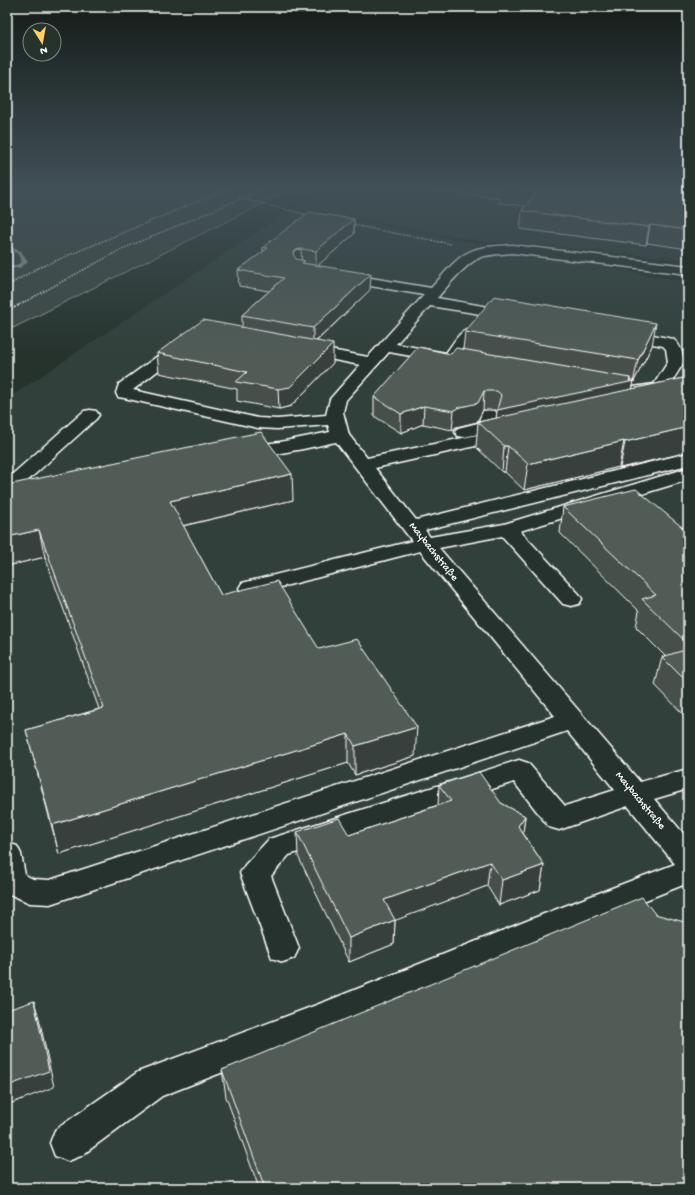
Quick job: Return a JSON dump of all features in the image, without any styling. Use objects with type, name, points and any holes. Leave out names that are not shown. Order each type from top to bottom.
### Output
[{"type":"street","points":[[337,428],[334,412],[338,399],[430,297],[465,261],[474,255],[502,249],[517,250],[688,270]]},
{"type":"street","points":[[326,274],[528,318]]},
{"type":"street","points":[[293,348],[457,360],[472,332]]},
{"type":"street","points":[[612,332],[668,342],[674,348],[676,362],[660,387],[631,398],[672,397]]},
{"type":"street","points":[[194,337],[125,388],[124,393],[258,423],[337,428]]},
{"type":"street","points":[[7,489],[90,415]]},
{"type":"street","points":[[359,461],[486,427],[489,415]]},
{"type":"street","points":[[226,453],[280,447],[337,428]]},
{"type":"street","name":"Maybachstraße","points":[[337,428],[359,461],[425,544],[688,859]]},
{"type":"street","points":[[359,461],[525,430]]},
{"type":"street","points":[[412,527],[688,459]]},
{"type":"street","points":[[250,588],[425,544],[507,529],[688,474]]},
{"type":"street","points":[[7,496],[30,491]]},
{"type":"street","points":[[507,529],[571,598]]},
{"type":"street","points":[[7,854],[12,882],[30,891],[50,892],[572,720]]},
{"type":"street","points":[[283,948],[255,873],[279,847],[519,770],[559,819],[634,794],[688,779]]},
{"type":"street","points":[[68,1143],[150,1084],[337,1012],[555,923],[688,871]]},
{"type":"path","points":[[7,286],[38,268],[96,244]]},
{"type":"path","points":[[7,312],[136,244]]},
{"type":"path","points":[[449,244],[487,251]]},
{"type":"shaded area","points":[[7,244],[182,244],[7,331]]},
{"type":"shaded area","points":[[239,244],[480,244],[688,282],[688,1188],[7,1188],[7,399]]},
{"type":"shaded area","points":[[519,244],[688,244],[688,260]]},
{"type":"building","points":[[267,244],[325,244],[316,251],[301,249],[296,250],[293,254],[296,259],[305,261],[302,263],[371,274],[313,328],[242,315],[284,278],[238,270],[268,248],[263,247]]},
{"type":"building","points":[[494,296],[656,323],[638,360],[465,332]]},
{"type":"building","points":[[203,320],[333,344],[290,387],[278,389],[236,382],[247,372],[157,353]]},
{"type":"building","points":[[418,347],[451,354],[456,348],[630,378],[629,381],[634,381],[497,410],[501,395],[497,391],[484,391],[478,403],[457,408],[454,411],[424,406],[401,414],[374,397]]},
{"type":"building","points":[[688,377],[688,427],[528,464],[508,446],[504,446],[478,422]]},
{"type":"building","points":[[261,432],[292,474],[170,501],[221,595],[277,581],[319,649],[357,639],[417,727],[355,746],[348,734],[52,825],[26,730],[104,708],[39,530],[7,537],[7,485]]},
{"type":"building","points":[[636,489],[688,532],[688,644],[642,599],[656,595],[563,507]]},
{"type":"building","points":[[688,649],[688,683],[662,657]]},
{"type":"building","points":[[479,772],[501,803],[525,816],[518,826],[544,865],[502,880],[490,862],[384,900],[395,920],[349,938],[297,832],[339,818],[349,835],[451,801],[439,785]]},
{"type":"building","points":[[642,897],[655,914],[688,923],[688,1188],[265,1188],[222,1070]]},
{"type":"building","points":[[34,1001],[49,1071],[7,1086],[7,1010]]},
{"type":"waterway","points":[[7,248],[19,252],[25,262],[17,267],[7,267]]}]
